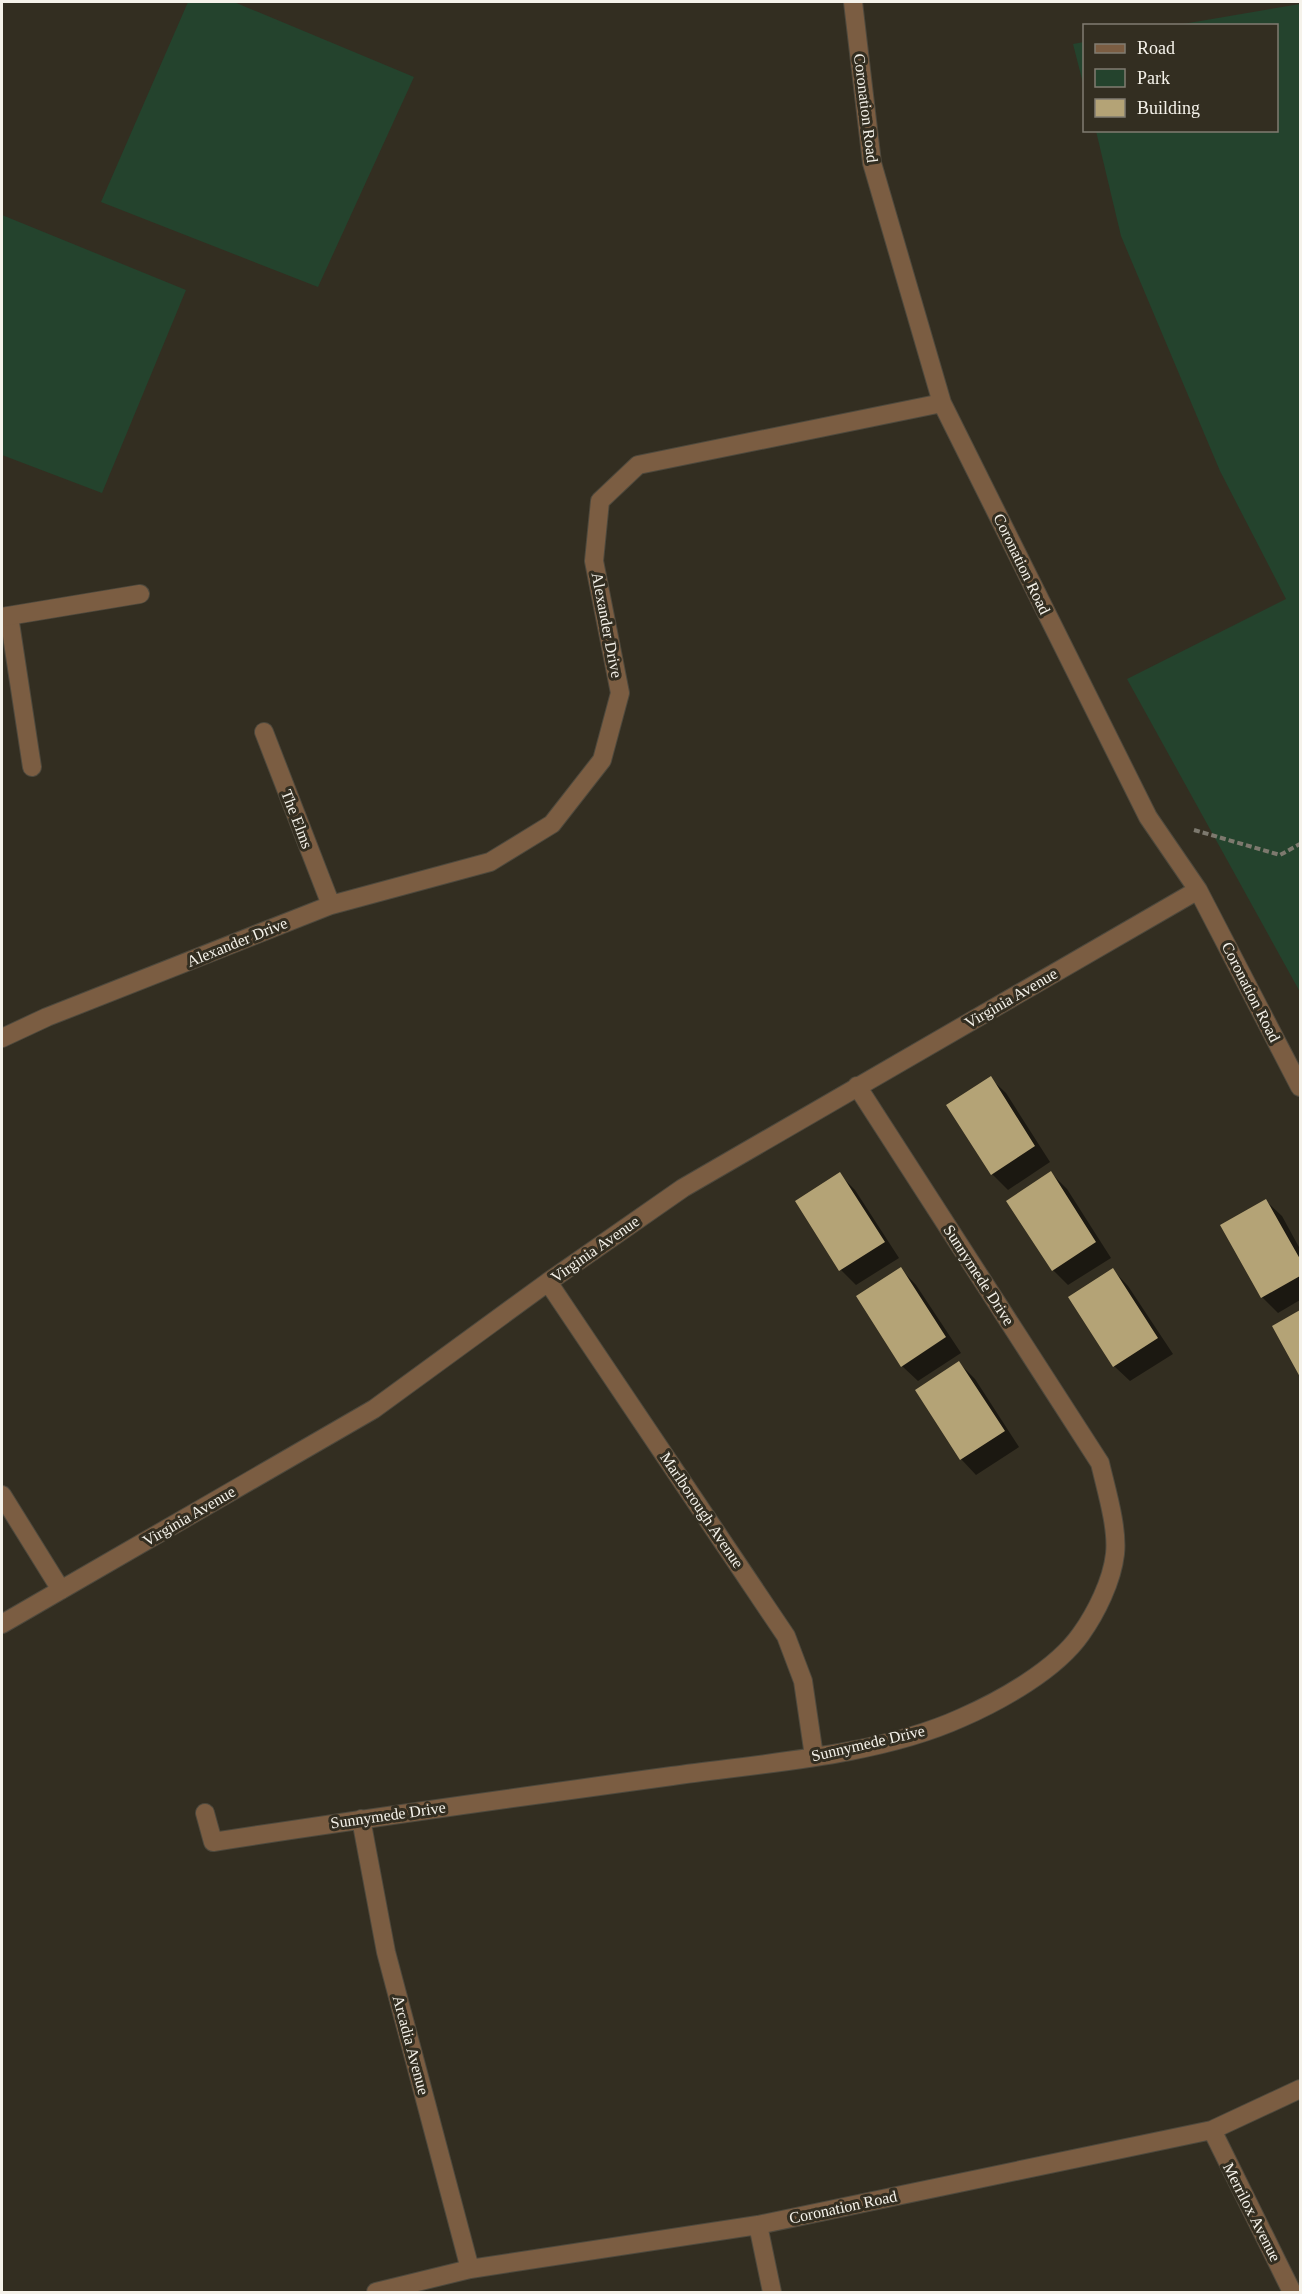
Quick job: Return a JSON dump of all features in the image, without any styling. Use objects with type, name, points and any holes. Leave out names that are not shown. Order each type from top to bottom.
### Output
[{"type":"street","name":"Coronation Road","points":[[853,2],[872,164],[942,403],[1148,817],[1198,890],[1300,1087]]},
{"type":"street","name":"Alexander Drive","points":[[2,1038],[46,1017],[331,905],[490,862],[552,824],[602,760],[620,693],[594,561],[600,501],[638,465],[942,403]]},
{"type":"street","points":[[32,767],[5,616],[140,594]]},
{"type":"street","name":"The Elms","points":[[264,732],[331,905]]},
{"type":"street","name":"Virginia Avenue","points":[[2,1624],[374,1409],[548,1282],[683,1188],[1198,890]]},
{"type":"street","name":"Sunnymede Drive","points":[[205,1813],[213,1842],[361,1819],[814,1756],[895,1740],[960,1719],[1045,1670],[1080,1635],[1104,1593],[1115,1554],[1110,1508],[1100,1463],[857,1086]]},
{"type":"street","name":"Marlborough Avenue","points":[[548,1282],[786,1636],[803,1681],[814,1756]]},
{"type":"street","points":[[2,1495],[61,1590]]},
{"type":"street","name":"Arcadia Avenue","points":[[361,1819],[386,1952],[470,2269]]},
{"type":"street","name":"Coronation Road","points":[[376,2292],[470,2269],[758,2225],[1212,2130],[1300,2089]]},
{"type":"street","name":"Merrilox Avenue","points":[[1212,2130],[1293,2292]]},
{"type":"street","points":[[758,2225],[772,2292]]},
{"type":"path","points":[[1148,817],[1280,855],[1300,844]]},
{"type":"green space","points":[[188,2],[234,2],[414,77],[318,287],[101,202]]},
{"type":"green space","points":[[1300,4],[1300,992],[1127,679],[1286,599],[1220,471],[1121,236],[1096,132],[1278,132],[1278,24],[1183,24]]},
{"type":"green space","points":[[1083,42],[1083,83],[1073,44]]},
{"type":"green space","points":[[2,215],[186,290],[102,493],[2,455]]},
{"type":"building","points":[[991,1076],[1035,1146],[991,1175],[946,1105]]},
{"type":"building","points":[[1051,1171],[1096,1242],[1052,1271],[1006,1201]]},
{"type":"building","points":[[840,1172],[885,1242],[839,1271],[795,1201]]},
{"type":"building","points":[[1266,1199],[1300,1259],[1300,1276],[1261,1298],[1220,1225]]},
{"type":"building","points":[[901,1267],[946,1337],[901,1367],[856,1296]]},
{"type":"building","points":[[1113,1268],[1158,1338],[1113,1367],[1068,1297]]},
{"type":"building","points":[[1300,1310],[1300,1377],[1272,1326]]},
{"type":"building","points":[[959,1361],[1005,1431],[960,1460],[915,1390]]}]
